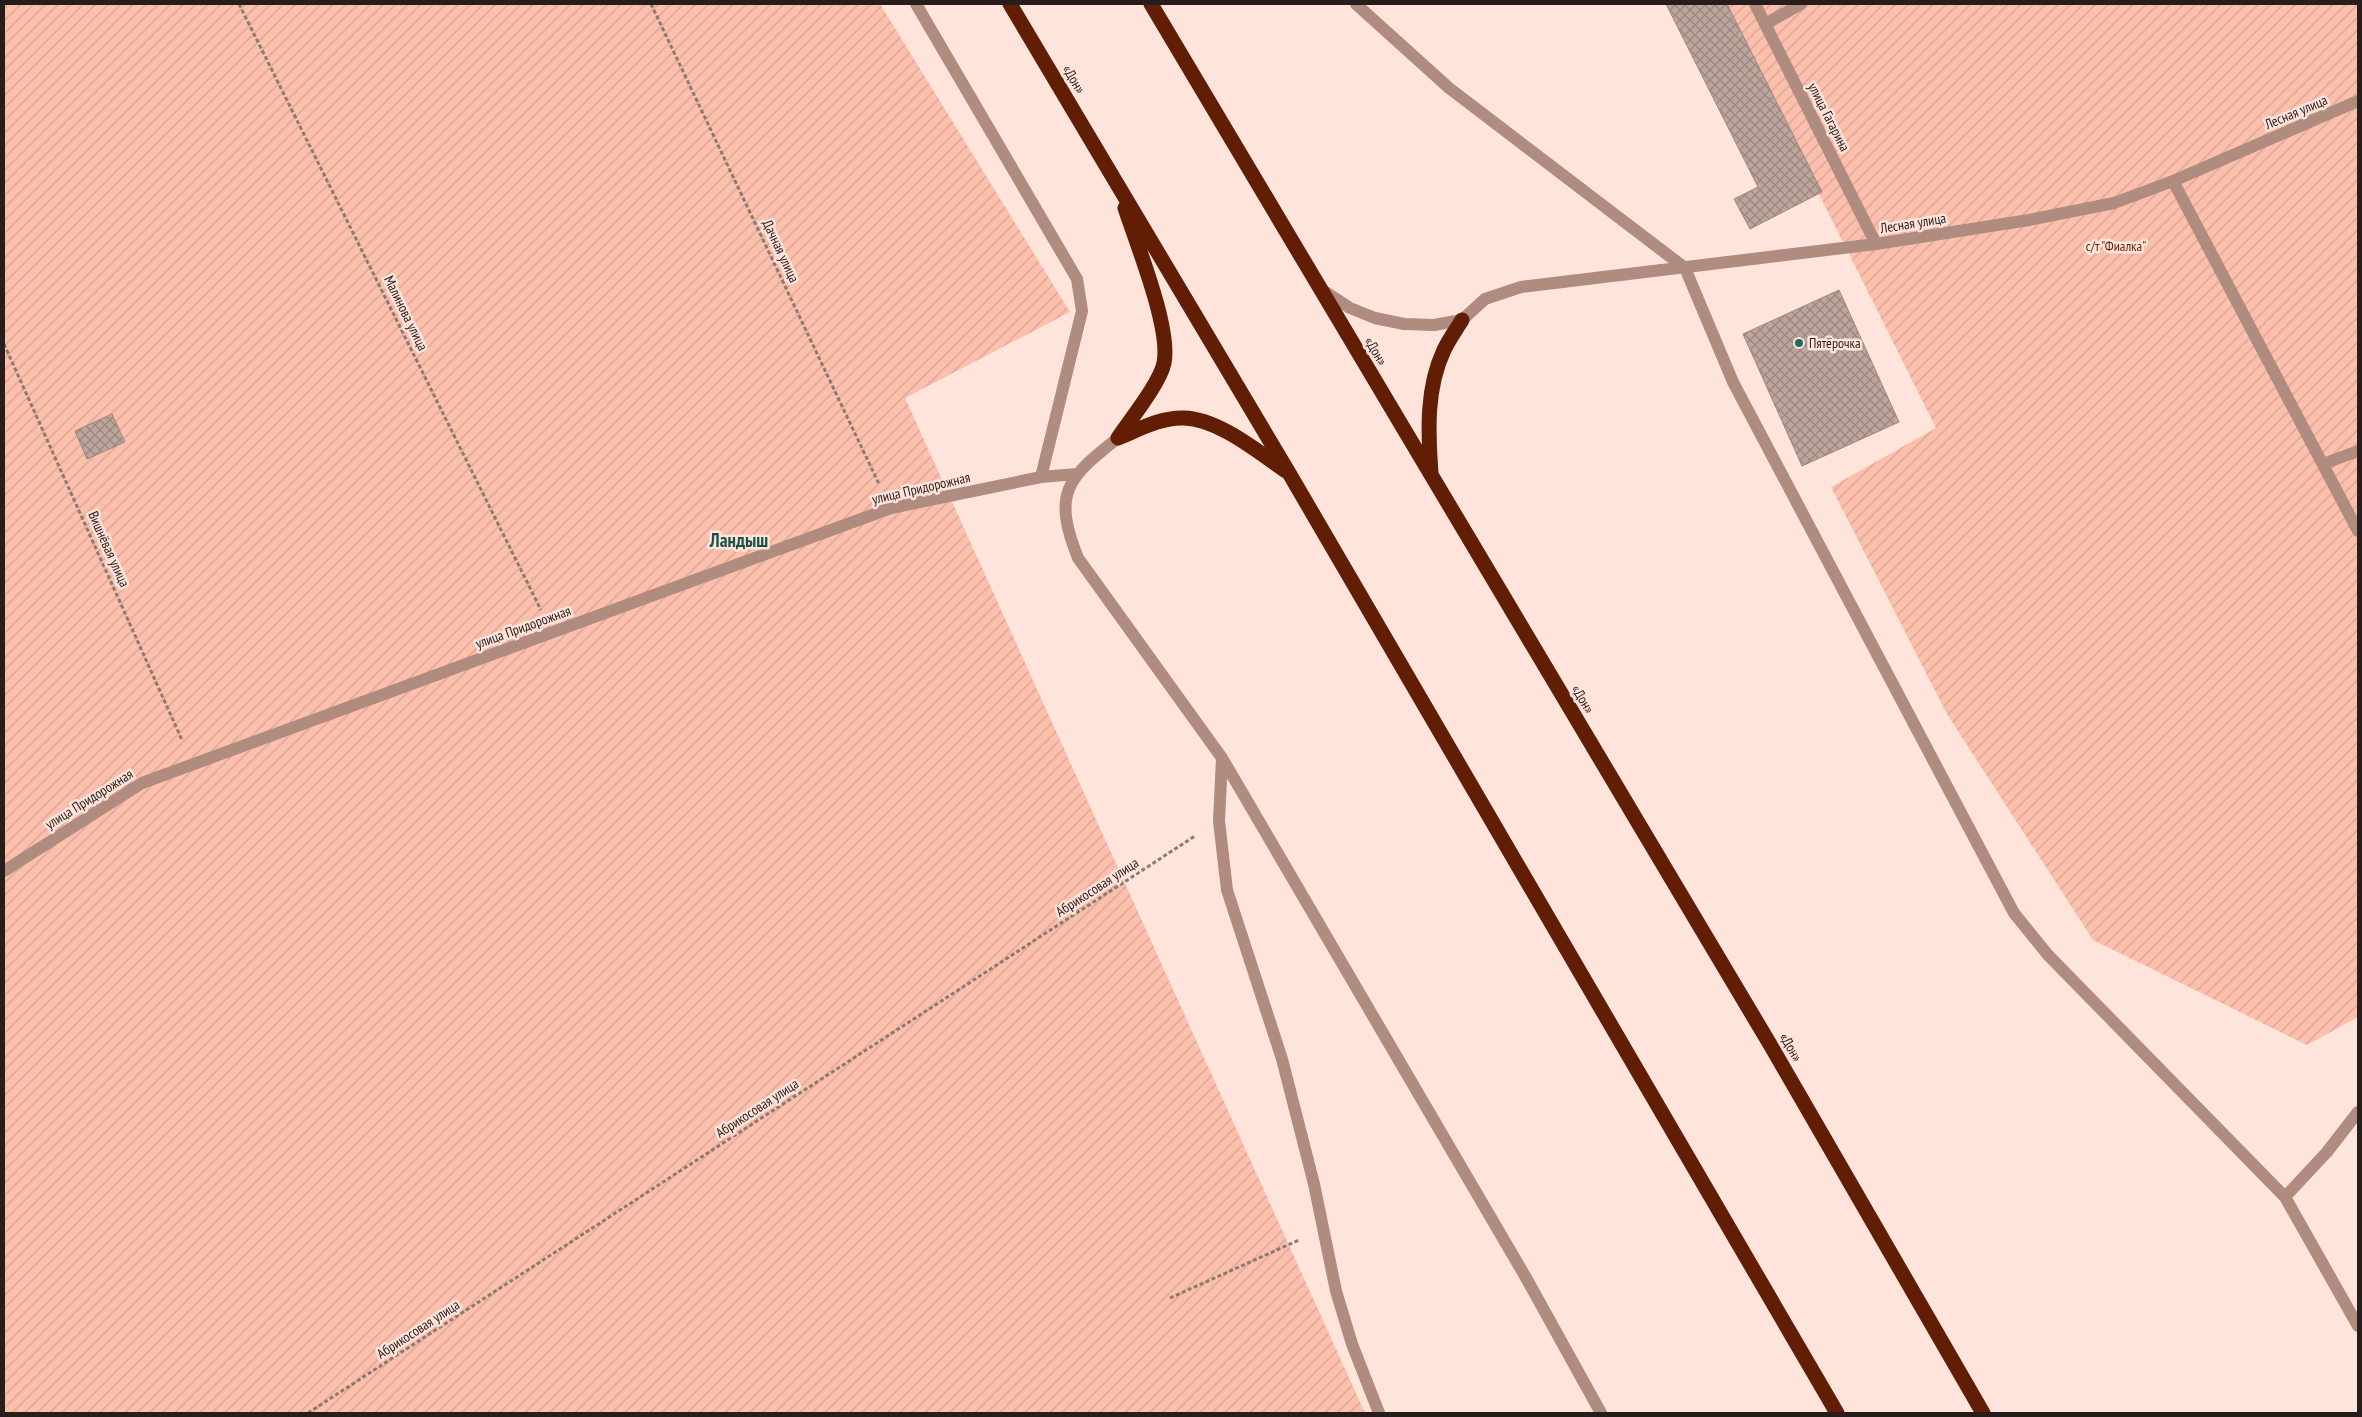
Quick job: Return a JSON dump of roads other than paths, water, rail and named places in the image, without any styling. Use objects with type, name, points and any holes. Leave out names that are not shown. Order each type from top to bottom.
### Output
[{"type":"highway","name":"«Дон»","points":[[1010,4],[1289,473],[1837,1413]]},
{"type":"highway","name":"«Дон»","points":[[1151,4],[1772,1046],[1983,1413]]},
{"type":"highway","points":[[1117,183],[1156,302],[1164,340],[1164,364],[1154,384],[1118,438]]},
{"type":"highway","points":[[1432,477],[1428,430],[1433,385],[1443,350],[1462,320]]},
{"type":"highway","points":[[1118,438],[1160,421],[1184,418],[1207,423],[1239,439],[1289,473]]},
{"type":"street","points":[[916,4],[1078,279],[1082,311],[1041,477]]},
{"type":"street","points":[[1356,4],[1448,88],[1685,268],[1733,382],[2014,913],[2048,955],[2285,1197],[2358,1326]]},
{"type":"street","name":"улица Гагарина","points":[[1755,4],[1876,244]]},
{"type":"street","points":[[1765,24],[1801,4]]},
{"type":"street","name":"Лесная улица","points":[[1462,320],[1485,299],[1521,287],[1876,244],[2030,220],[2114,203],[2173,181],[2358,101]]},
{"type":"street","points":[[2173,181],[2358,531]]},
{"type":"street","points":[[1320,289],[1350,308],[1375,318],[1404,324],[1434,325],[1462,320]]},
{"type":"street","points":[[1118,438],[1083,465],[1071,483],[1065,505],[1067,530],[1078,558],[1222,758],[1525,1276],[1601,1413]]},
{"type":"street","points":[[2323,464],[2358,451]]},
{"type":"street","name":"улица Придорожная","points":[[4,871],[142,783],[193,764],[891,508],[1041,477],[1077,474]]},
{"type":"street","points":[[1222,758],[1219,821],[1227,890],[1282,1059],[1314,1184],[1336,1290],[1352,1344],[1379,1413]]},
{"type":"street","points":[[2285,1197],[2327,1152],[2358,1112]]},
{"type":"place","name":"Пятёрочка","points":[[1799,343]]},
{"type":"district","name":"Ландыш","points":[[739,540]]},
{"type":"park label","name":"с/т \"Фиалка\"","points":[[2116,246]]}]
